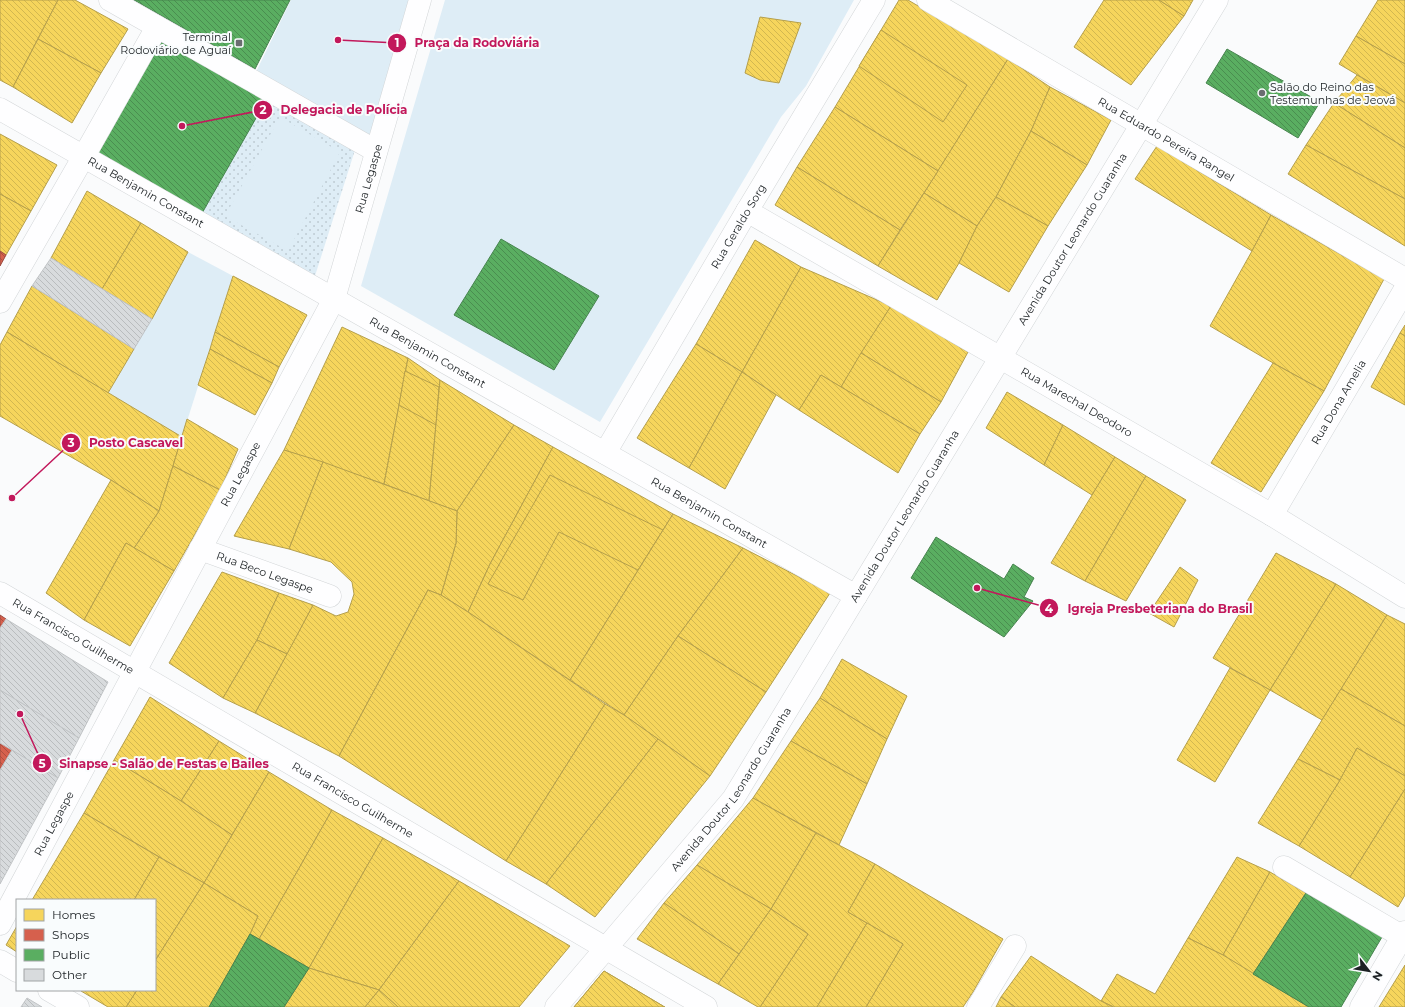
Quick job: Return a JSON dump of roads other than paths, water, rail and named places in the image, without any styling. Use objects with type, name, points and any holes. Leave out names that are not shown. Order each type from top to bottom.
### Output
[{"type":"street","points":[[110,0],[376,151]]},
{"type":"street","name":"Rua Legaspe","points":[[0,924],[334,298],[420,0]]},
{"type":"street","name":"Rua Geraldo Sorg","points":[[605,453],[747,211],[874,0]]},
{"type":"street","name":"Rua Eduardo Pereira Rangel","points":[[928,0],[1405,279]]},
{"type":"street","name":"Avenida Doutor Leonardo Guaranha","points":[[556,1007],[733,798],[1217,0]]},
{"type":"street","points":[[0,302],[157,27]]},
{"type":"street","name":"Rua Benjamin Constant","points":[[0,109],[856,596]]},
{"type":"street","name":"Rua Marechal Deodoro","points":[[747,211],[1000,359],[1272,515],[1405,597]]},
{"type":"street","name":"Rua Dona Amelia","points":[[1272,515],[1405,289]]},
{"type":"street","name":"Rua Beco Legaspe","points":[[200,549],[330,596]]},
{"type":"street","name":"Rua Francisco Guilherme","points":[[0,593],[706,1007]]},
{"type":"street","points":[[1284,867],[1404,936],[1361,1007]]},
{"type":"street","points":[[978,1007],[1015,946]]},
{"type":"street","points":[[0,961],[16,970]]},
{"type":"street","points":[[51,991],[78,1007]]},
{"type":"place","name":"Praça da Rodoviária","points":[[338,40]]},
{"type":"place","name":"Terminal Rodoviário de Aguaí","points":[[239,43]]},
{"type":"place","name":"Salão do Reino das Testemunhas de Jeová","points":[[1262,93]]},
{"type":"place","name":"Delegacia de Polícia","points":[[182,126]]},
{"type":"place","name":"Posto Cascavel","points":[[12,498]]},
{"type":"place","name":"Igreja Presbeteriana do Brasil","points":[[977,588]]},
{"type":"place","name":"Sinapse - Salão de Festas e Bailes","points":[[20,714]]}]
